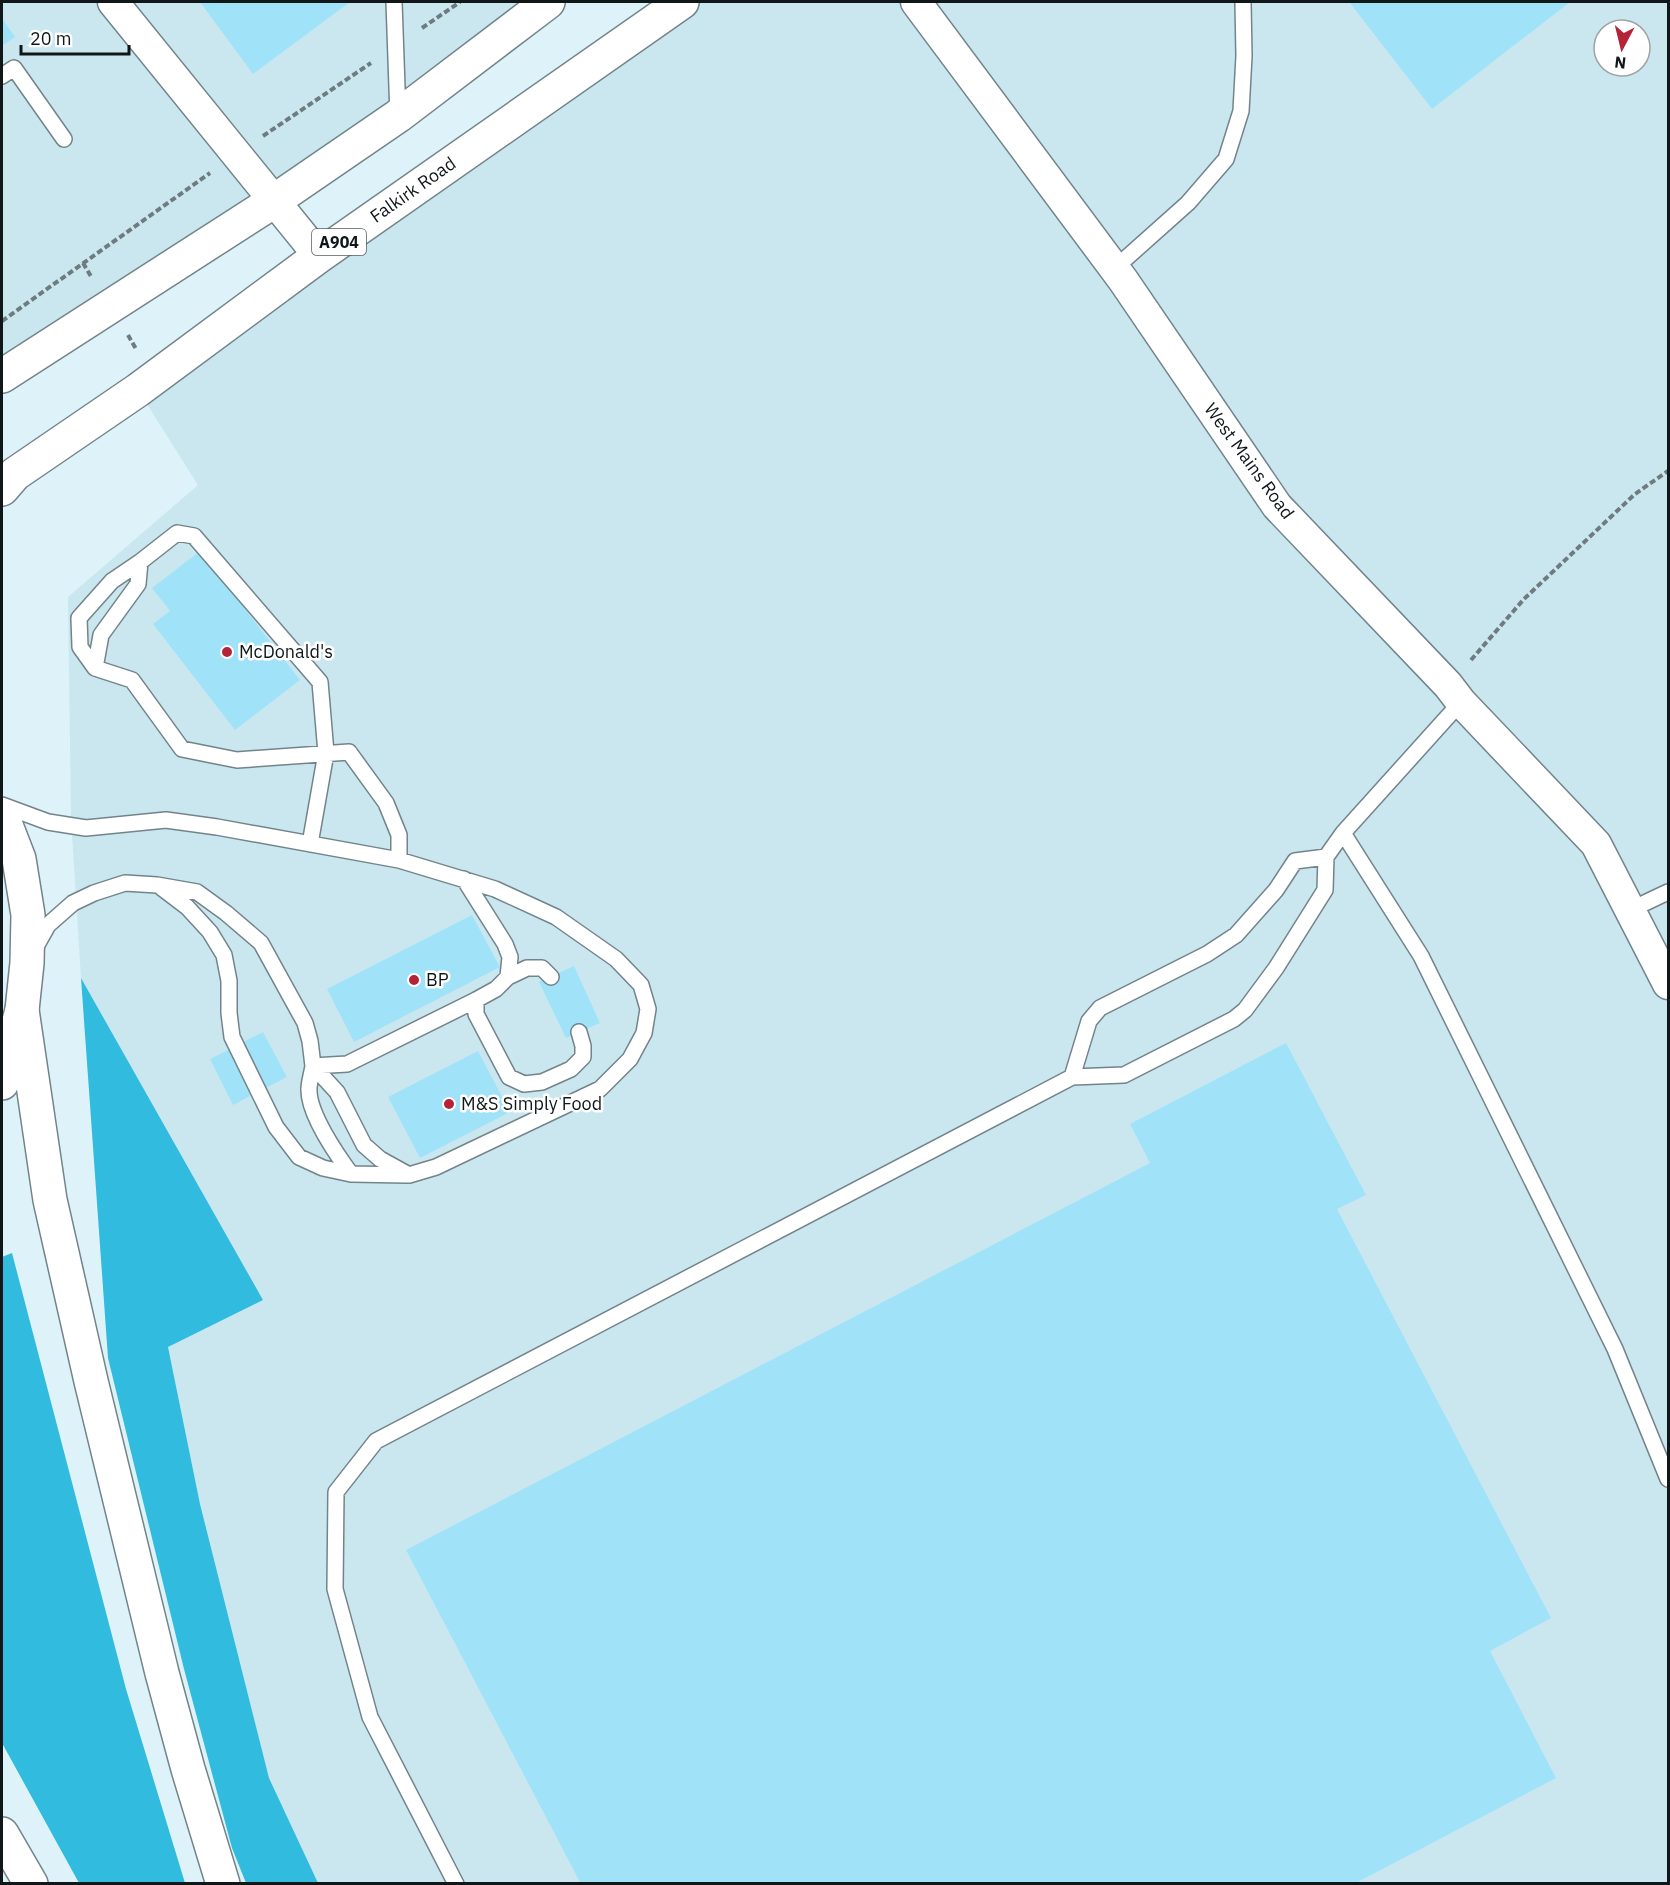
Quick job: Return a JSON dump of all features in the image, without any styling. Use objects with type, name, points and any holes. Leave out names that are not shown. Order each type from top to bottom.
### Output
[{"type":"main road","points":[[2,376],[274,201],[398,116],[548,2]]},
{"type":"main road","name":"Falkirk Road","points":[[2,489],[15,474],[138,390],[319,256],[682,2]]},
{"type":"main road","points":[[2,815],[19,859],[28,915],[27,963],[22,1010],[2,1083]]},
{"type":"main road","points":[[22,1010],[50,1200],[162,1673],[223,1884]]},
{"type":"main road","points":[[2,1834],[31,1884]]},
{"type":"street","points":[[113,2],[319,256]]},
{"type":"street","name":"West Mains Road","points":[[916,2],[1114,269],[1277,506],[1596,844],[1668,984]]},
{"type":"lane","points":[[394,2],[398,116]]},
{"type":"lane","points":[[1114,269],[1188,203],[1226,159],[1241,111],[1244,56],[1243,2]]},
{"type":"lane","points":[[2,76],[14,68],[64,139]]},
{"type":"lane","points":[[310,844],[326,753],[320,682],[194,536],[177,533],[112,581],[79,618],[80,647],[95,668],[132,680],[182,749],[237,760],[326,753],[349,752],[386,803],[399,835],[399,860]]},
{"type":"lane","points":[[95,668],[101,635],[138,584],[140,562]]},
{"type":"lane","points":[[456,1884],[370,1717],[335,1589],[336,1492],[376,1441],[1072,1077],[1124,1075],[1234,1019],[1245,1010],[1276,968],[1325,890],[1326,857],[1455,694]]},
{"type":"lane","points":[[2,805],[48,822],[86,828],[166,820],[310,844],[399,860],[495,889],[556,917],[616,959],[641,985],[648,1009],[644,1033],[630,1059],[600,1089],[436,1167],[409,1175],[351,1174],[324,1168],[299,1157],[276,1127],[232,1037],[229,981],[224,955],[210,932],[187,907],[157,885]]},
{"type":"lane","points":[[1343,833],[1421,956],[1615,1349],[1668,1479]]},
{"type":"lane","points":[[1072,1077],[1089,1021],[1100,1008],[1207,954],[1236,935],[1276,890],[1295,861],[1326,857]]},
{"type":"lane","points":[[464,879],[506,944],[510,957],[508,977]]},
{"type":"lane","points":[[27,963],[48,925],[73,903],[94,893],[126,883],[157,885],[197,892],[261,943],[305,1023],[313,1066],[309,1091],[313,1108],[330,1144],[351,1174]]},
{"type":"lane","points":[[1630,910],[1668,892]]},
{"type":"lane","points":[[313,1066],[347,1064],[476,1000],[496,989],[508,977],[527,968],[542,968],[551,976]]},
{"type":"lane","points":[[476,1000],[476,1014],[509,1077],[524,1084],[542,1083],[571,1069],[583,1057],[579,1032]]},
{"type":"lane","points":[[313,1066],[337,1092],[364,1145],[380,1159],[409,1175]]},
{"type":"path","points":[[1455,694],[1524,599],[1635,494],[1668,471]]},
{"type":"shaded area","points":[[2,2],[545,2],[2,376]]},
{"type":"shaded area","points":[[682,2],[1668,2],[1668,1883],[318,1883],[269,1778],[200,1504],[168,1347],[263,1300],[81,978],[71,819],[68,597],[198,485],[138,390]]},
{"type":"shaded area","points":[[81,978],[263,1300],[168,1347],[200,1504],[269,1778],[318,1883],[246,1883],[232,1848],[184,1669],[108,1358]]},
{"type":"shaded area","points":[[12,1253],[126,1689],[185,1883],[79,1883],[2,1743],[2,1257]]},
{"type":"building","points":[[200,2],[350,2],[253,74]]},
{"type":"building","points":[[1570,2],[1432,109],[1350,3]]},
{"type":"building","points":[[2,18],[15,37],[2,46]]},
{"type":"building","name":"McDonald's","points":[[200,551],[300,680],[235,730],[153,624],[170,611],[152,588]]},
{"type":"building","points":[[472,915],[500,967],[354,1042],[327,989]]},
{"type":"building","points":[[574,966],[600,1023],[566,1038],[539,982]]},
{"type":"building","points":[[263,1032],[287,1077],[233,1105],[210,1059]]},
{"type":"building","points":[[1286,1043],[1366,1195],[1337,1209],[1551,1618],[1490,1651],[1556,1778],[1354,1884],[581,1884],[406,1550],[1150,1163],[1130,1124]]},
{"type":"building","name":"M&S Simply Food","points":[[478,1051],[510,1112],[420,1158],[388,1097]]},
{"type":"place","name":"McDonald's","points":[[227,652]]},
{"type":"place","name":"BP","points":[[414,980]]},
{"type":"place","name":"M&S Simply Food","points":[[449,1104]]}]
